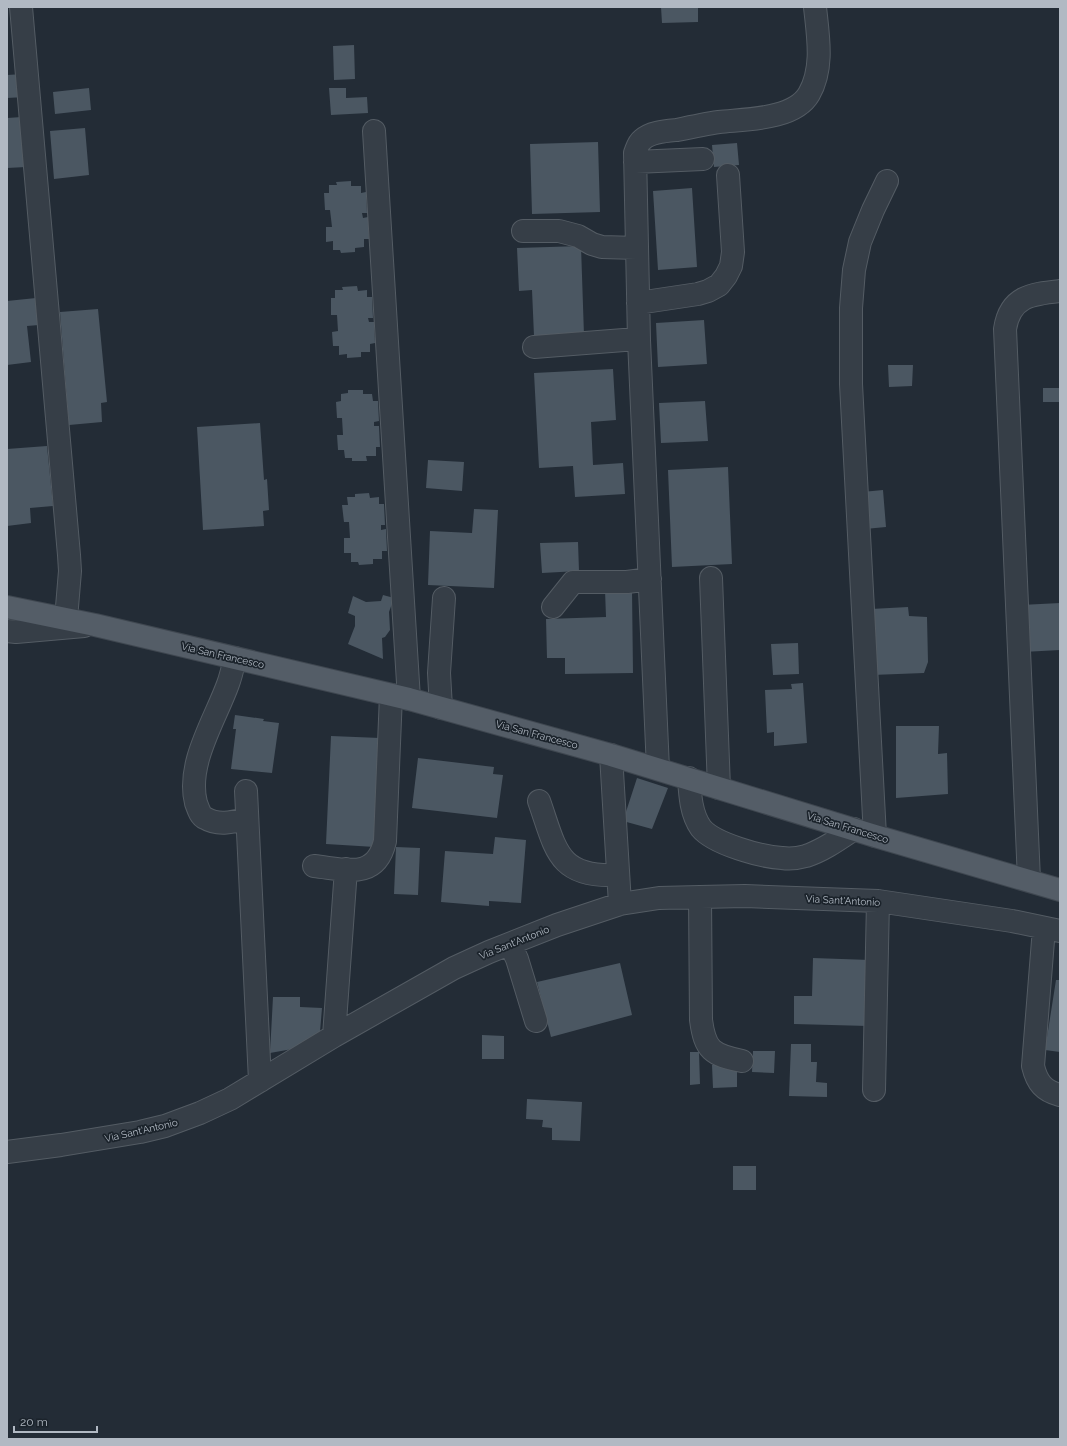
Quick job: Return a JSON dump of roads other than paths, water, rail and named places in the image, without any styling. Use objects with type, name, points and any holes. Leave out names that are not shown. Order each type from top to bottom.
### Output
[{"type":"main road","name":"Via San Francesco","points":[[7,607],[95,625],[441,708],[611,755],[876,836],[1060,890]]},
{"type":"street","points":[[21,7],[69,555],[66,619]]},
{"type":"street","points":[[658,769],[639,340],[635,153],[642,140],[657,133],[771,116],[792,109],[801,104],[809,95],[817,70],[819,58],[816,7]]},
{"type":"street","points":[[314,866],[364,869],[376,862],[383,850],[400,697],[374,130]]},
{"type":"street","points":[[635,162],[703,159]]},
{"type":"street","points":[[638,303],[703,293],[719,285],[726,276],[731,266],[733,252],[728,175]]},
{"type":"street","points":[[876,836],[851,384],[851,308],[854,270],[860,242],[887,181]]},
{"type":"street","points":[[523,231],[559,231],[578,236],[592,244],[602,247],[636,248]]},
{"type":"street","points":[[1029,880],[1005,329],[1006,319],[1014,305],[1021,300],[1037,293],[1060,291]]},
{"type":"street","points":[[534,347],[639,340]]},
{"type":"street","points":[[711,578],[719,788]]},
{"type":"street","points":[[553,607],[573,582],[627,582],[650,580]]},
{"type":"street","points":[[441,708],[439,673],[444,598]]},
{"type":"street","points":[[7,631],[16,632],[95,625]]},
{"type":"street","points":[[235,658],[228,684],[211,722],[197,762],[194,788],[198,809],[203,818],[223,823],[246,819]]},
{"type":"street","points":[[611,755],[617,875],[620,904]]},
{"type":"street","points":[[688,778],[693,810],[702,828],[710,836],[735,847],[784,859],[798,858],[825,848],[854,829]]},
{"type":"street","points":[[246,791],[246,819],[260,1081]]},
{"type":"street","points":[[539,802],[556,849],[566,863],[577,870],[589,874],[617,875]]},
{"type":"street","points":[[334,1036],[346,869]]},
{"type":"street","points":[[700,896],[701,1020],[704,1038],[712,1050],[720,1055],[742,1061]]},
{"type":"street","name":"Via Sant'Antonio","points":[[7,1152],[112,1137],[165,1126],[215,1107],[334,1036],[454,968],[575,918],[620,904],[659,898],[700,896],[745,896],[878,901],[1012,921],[1052,930]]},
{"type":"street","points":[[874,1090],[878,901]]},
{"type":"street","points":[[1052,930],[1033,1066],[1035,1076],[1039,1083],[1045,1089],[1060,1095]]},
{"type":"street","points":[[510,944],[536,1021]]}]
